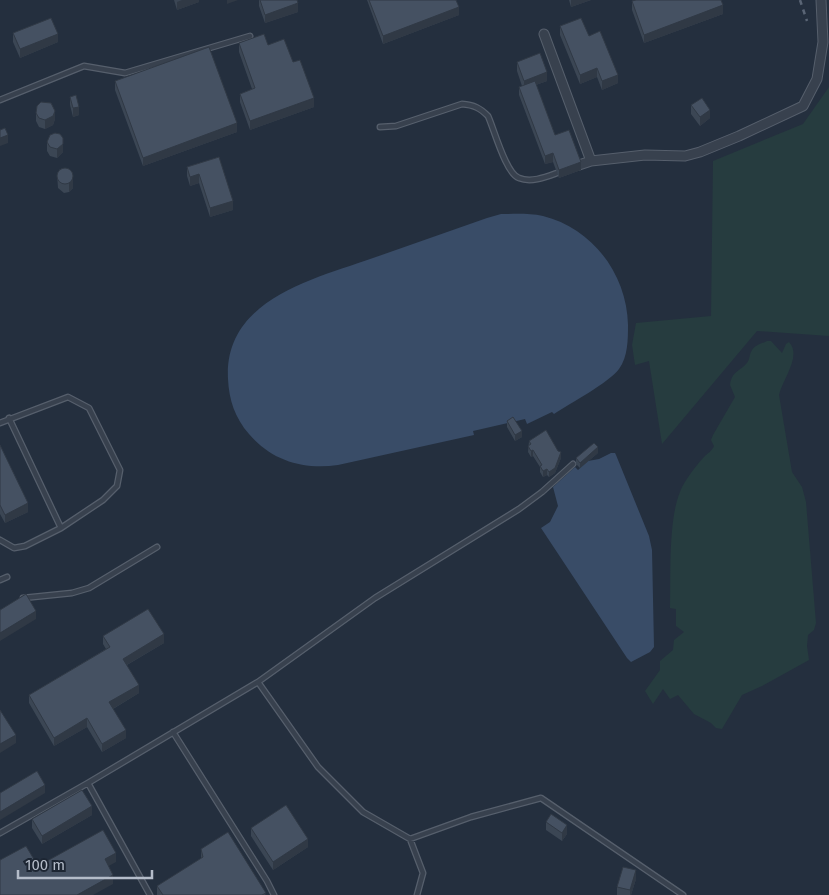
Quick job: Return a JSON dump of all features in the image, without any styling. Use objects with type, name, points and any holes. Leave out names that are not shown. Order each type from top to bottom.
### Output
[{"type":"street","points":[[579,165],[591,161],[645,155],[685,156],[739,136],[803,106],[817,79],[823,42],[821,0]]},
{"type":"street","points":[[544,34],[591,161]]},
{"type":"lane","points":[[0,100],[84,66],[125,72],[250,36]]},
{"type":"lane","points":[[380,127],[396,126],[462,104],[473,105],[481,109],[488,116],[509,169],[516,178],[527,180],[545,178],[557,173]]},
{"type":"lane","points":[[0,422],[68,397],[89,408],[120,470],[117,486],[103,500],[61,528],[25,546],[14,548],[0,540]]},
{"type":"lane","points":[[9,418],[61,528]]},
{"type":"lane","points":[[0,833],[258,682],[375,598],[520,509],[573,464]]},
{"type":"lane","points":[[14,603],[27,597],[72,593],[89,588],[157,547]]},
{"type":"lane","points":[[0,580],[7,577]]},
{"type":"lane","points":[[258,682],[318,767],[363,812],[410,839],[423,873],[417,895]]},
{"type":"lane","points":[[173,732],[274,895]]},
{"type":"lane","points":[[88,783],[150,895]]},
{"type":"lane","points":[[410,839],[471,818],[541,798],[683,895]]},
{"type":"green space","points":[[829,87],[829,336],[757,331],[662,444],[649,361],[635,365],[632,345],[636,323],[711,316],[713,161],[803,124]]},
{"type":"green space","points":[[767,341],[771,341],[782,353],[789,342],[792,348],[793,360],[779,395],[792,472],[802,487],[806,502],[816,623],[814,630],[808,635],[809,660],[742,695],[722,729],[716,728],[711,723],[694,714],[678,695],[670,699],[663,689],[653,704],[645,691],[660,670],[660,661],[673,650],[674,640],[684,632],[676,626],[676,609],[670,608],[672,533],[676,504],[680,492],[694,469],[714,446],[711,440],[713,435],[735,397],[730,385],[732,377],[747,363],[754,348]]},
{"type":"water","points":[[501,214],[538,215],[561,222],[591,242],[604,256],[614,271],[621,288],[626,306],[628,325],[626,353],[622,364],[614,374],[554,414],[552,412],[527,424],[525,419],[473,431],[474,435],[338,465],[313,466],[289,462],[268,451],[249,434],[240,422],[234,408],[228,379],[231,352],[241,329],[257,311],[277,296],[300,284]]},
{"type":"water","points":[[611,453],[616,455],[649,536],[652,550],[654,647],[650,652],[631,662],[541,528],[550,522],[558,506],[553,487],[575,467],[578,470],[588,461],[599,459]]},
{"type":"building","points":[[260,0],[297,0],[298,3],[265,15]]},
{"type":"building","points":[[369,0],[456,0],[459,7],[383,36]]},
{"type":"building","points":[[721,0],[723,5],[644,35],[632,1]]},
{"type":"building","points":[[51,18],[58,34],[20,49],[13,33]]},
{"type":"building","points":[[581,18],[589,36],[600,31],[618,75],[602,81],[597,68],[580,75],[560,26]]},
{"type":"building","points":[[264,34],[268,45],[284,39],[293,62],[300,60],[314,98],[250,121],[240,94],[255,88],[239,43]]},
{"type":"building","points":[[209,47],[237,123],[143,158],[115,81]]},
{"type":"building","points":[[540,53],[547,72],[524,81],[517,62]]},
{"type":"building","points":[[535,81],[555,135],[569,130],[581,162],[559,170],[553,153],[545,156],[519,87]]},
{"type":"building","points":[[76,95],[79,107],[73,108],[70,97]]},
{"type":"building","points":[[702,98],[710,110],[700,117],[691,105]]},
{"type":"building","points":[[41,102],[51,103],[55,111],[53,116],[45,120],[39,118],[36,113],[37,106]]},
{"type":"building","points":[[5,128],[8,135],[0,138],[0,130]]},
{"type":"building","points":[[60,134],[63,138],[63,144],[57,149],[50,147],[47,142],[50,135]]},
{"type":"building","points":[[219,157],[233,201],[210,208],[199,174],[190,177],[187,167]]},
{"type":"building","points":[[65,168],[71,170],[73,176],[71,182],[65,184],[59,182],[57,176],[59,170]]},
{"type":"building","points":[[513,417],[522,431],[515,435],[507,421]]},
{"type":"building","points":[[546,430],[558,451],[561,452],[555,468],[549,472],[547,469],[543,471],[540,466],[542,465],[533,450],[531,451],[528,446],[531,444],[529,441]]},
{"type":"building","points":[[594,443],[598,447],[580,463],[576,458]]},
{"type":"building","points":[[0,445],[28,503],[5,515],[0,505]]},
{"type":"building","points":[[26,594],[36,611],[0,633],[0,610]]},
{"type":"building","points":[[148,609],[164,634],[123,659],[139,685],[109,702],[126,730],[102,744],[87,718],[54,738],[29,695],[110,647],[103,636]]},
{"type":"building","points":[[0,710],[16,735],[0,744]]},
{"type":"building","points":[[37,771],[45,785],[0,812],[0,793]]},
{"type":"building","points":[[82,790],[92,806],[42,836],[32,819]]},
{"type":"building","points":[[286,805],[308,839],[273,862],[251,828]]},
{"type":"building","points":[[551,814],[567,825],[562,833],[546,822]]},
{"type":"building","points":[[103,830],[116,853],[105,859],[113,875],[77,895],[0,895],[0,860],[26,846],[38,866]]},
{"type":"building","points":[[228,832],[266,893],[262,895],[163,895],[157,886],[203,857],[201,849]]},
{"type":"building","points":[[623,867],[636,870],[630,890],[617,887]]},
{"type":"railway","points":[[800,0],[807,21]]}]
